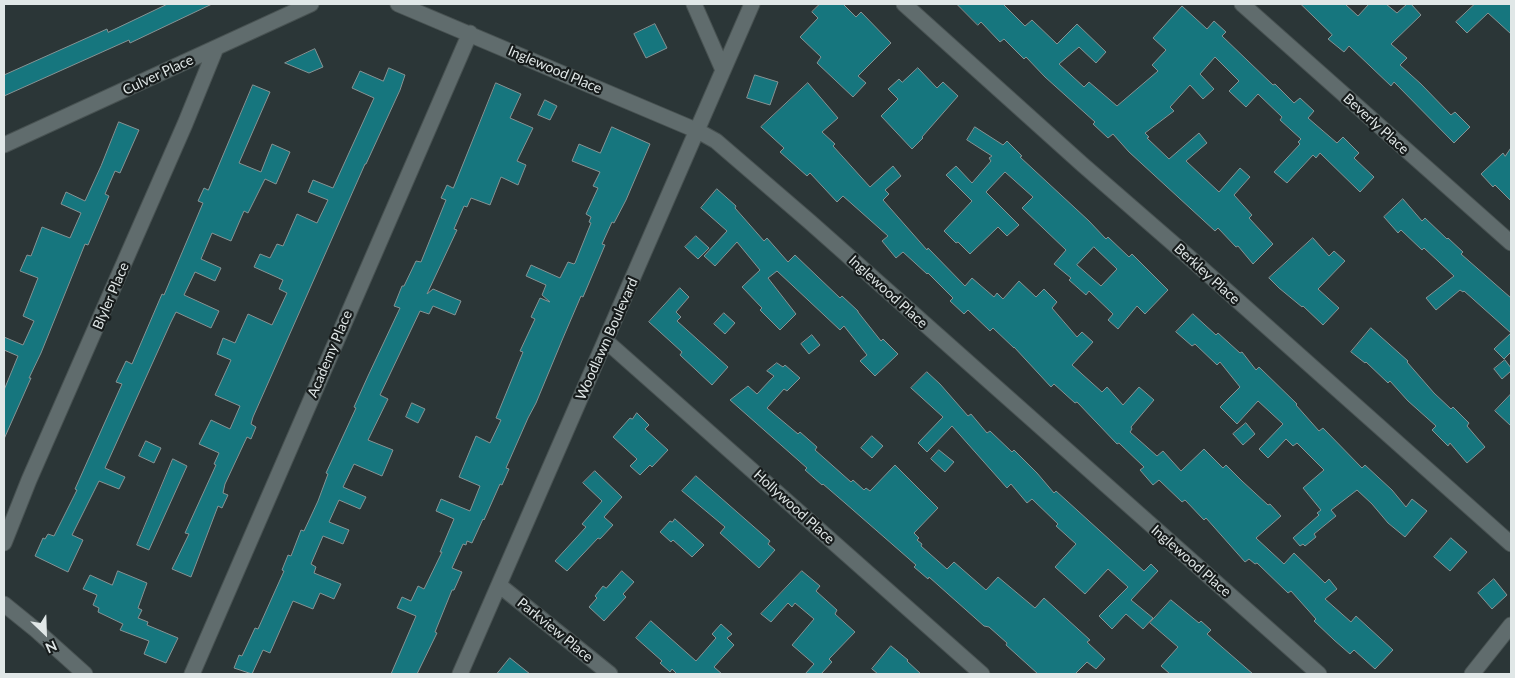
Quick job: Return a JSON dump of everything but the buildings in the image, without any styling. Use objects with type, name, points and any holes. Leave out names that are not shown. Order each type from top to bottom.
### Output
[{"type":"street","name":"Culver Place","points":[[4,145],[311,4]]},
{"type":"street","name":"Inglewood Place","points":[[398,4],[698,131],[716,141],[810,222],[1319,674]]},
{"type":"street","points":[[694,4],[724,70]]},
{"type":"street","name":"Woodlawn Boulevard","points":[[460,674],[752,4]]},
{"type":"street","name":"Berkley Place","points":[[904,4],[1511,544]]},
{"type":"street","name":"Beverly Place","points":[[1242,4],[1511,243]]},
{"type":"street","name":"Academy Place","points":[[192,674],[470,33]]},
{"type":"street","name":"Blyler Place","points":[[4,543],[32,473],[158,187],[216,48]]},
{"type":"street","name":"Hollywood Place","points":[[606,341],[982,674]]},
{"type":"street","name":"Parkview Place","points":[[499,585],[610,674]]},
{"type":"street","points":[[4,604],[85,674]]},
{"type":"street","points":[[1472,674],[1511,625]]}]
